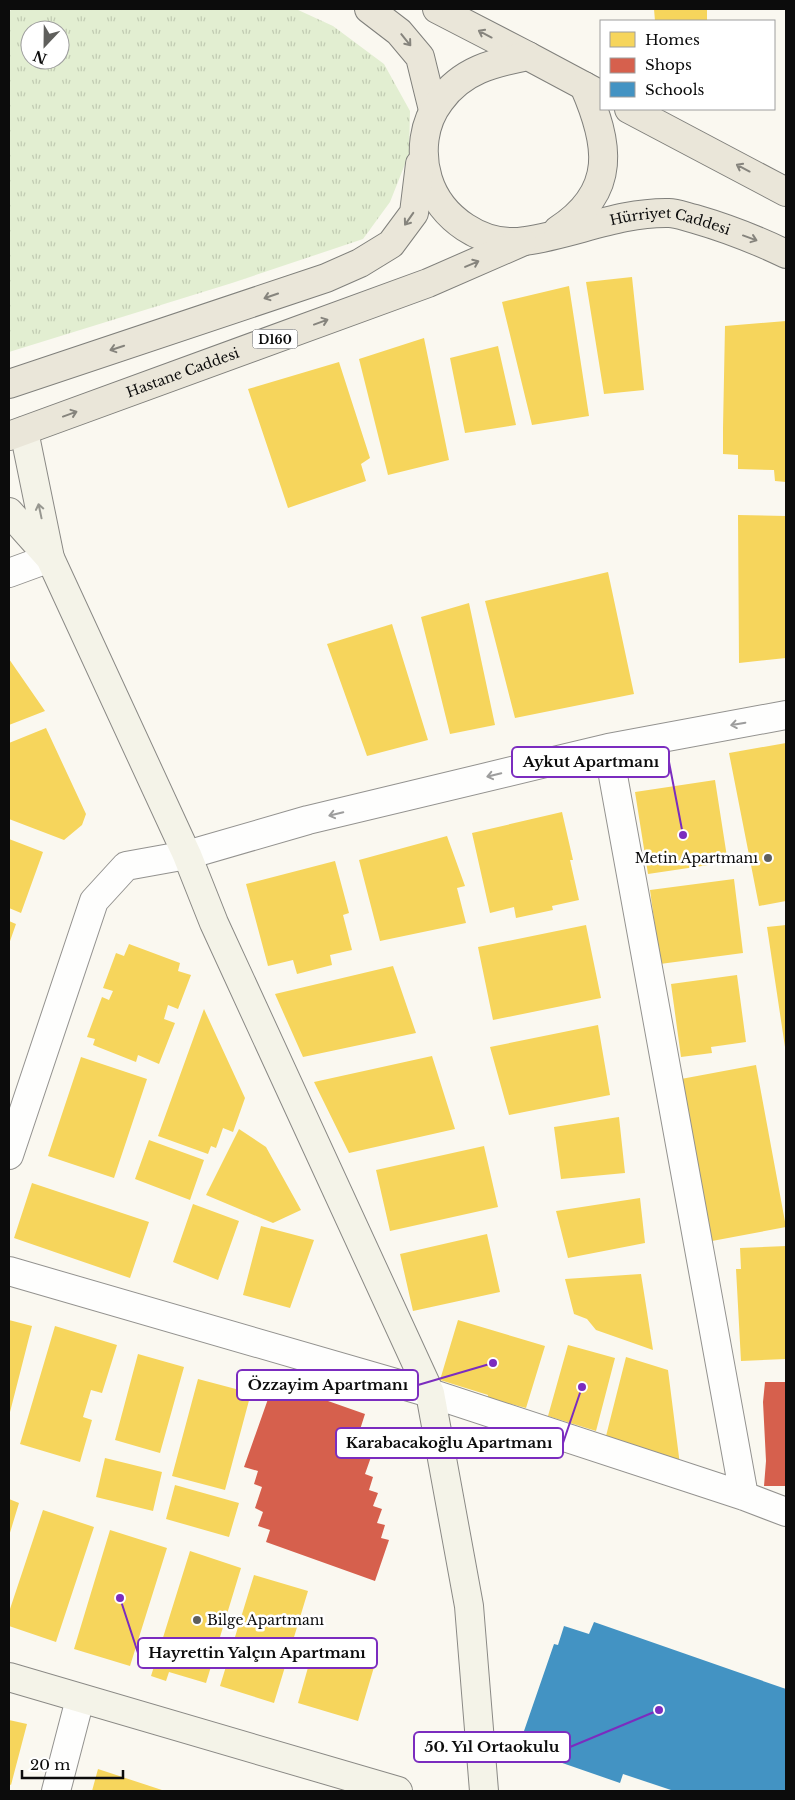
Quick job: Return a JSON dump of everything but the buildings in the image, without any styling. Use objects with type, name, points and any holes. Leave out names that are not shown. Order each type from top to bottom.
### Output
[{"type":"main road","points":[[369,9],[399,32],[420,57],[433,110]]},
{"type":"main road","name":"Hürriyet Caddesi","points":[[437,9],[592,90],[604,142],[603,171],[592,197],[574,220],[550,235]]},
{"type":"main road","name":"Hürriyet Caddesi","points":[[528,56],[474,70],[450,87],[433,110],[424,138],[424,165],[432,192],[448,214],[470,231],[496,240],[523,242],[636,214],[672,213],[712,224],[760,241],[786,254]]},
{"type":"main road","points":[[631,110],[785,190]]},
{"type":"main road","name":"D160","points":[[9,384],[326,278],[360,263],[391,244],[414,213],[424,138]]},
{"type":"main road","name":"Hastane Caddesi","points":[[16,434],[428,283],[523,242]]},
{"type":"main road","points":[[16,434],[50,558],[187,855],[214,923],[430,1393],[469,1606],[484,1791]]},
{"type":"main road","points":[[9,512],[50,558]]},
{"type":"main road","points":[[9,1676],[80,1699],[398,1791]]},
{"type":"street","points":[[9,572],[50,558]]},
{"type":"street","points":[[9,1155],[94,901],[126,866],[187,855],[308,820],[608,748],[786,715]]},
{"type":"street","points":[[608,748],[744,1496]]},
{"type":"street","points":[[9,1271],[430,1393],[744,1496],[786,1512]]},
{"type":"street","points":[[56,1791],[80,1699]]},
{"type":"green space","points":[[11,9],[296,9],[333,26],[384,64],[410,111],[409,154],[390,202],[363,239],[232,283],[9,352],[9,14]]},
{"type":"place","name":"Aykut Apartmanı","points":[[683,835]]},
{"type":"place","name":"Metin Apartmanı","points":[[768,858]]},
{"type":"place","name":"Özzayim Apartmanı","points":[[493,1363]]},
{"type":"place","name":"Karabacakoğlu Apartmanı","points":[[582,1387]]},
{"type":"place","name":"Hayrettin Yalçın Apartmanı","points":[[120,1598]]},
{"type":"place","name":"Bilge Apartmanı","points":[[197,1620]]},
{"type":"place","name":"50. Yıl Ortaokulu","points":[[659,1710]]}]
